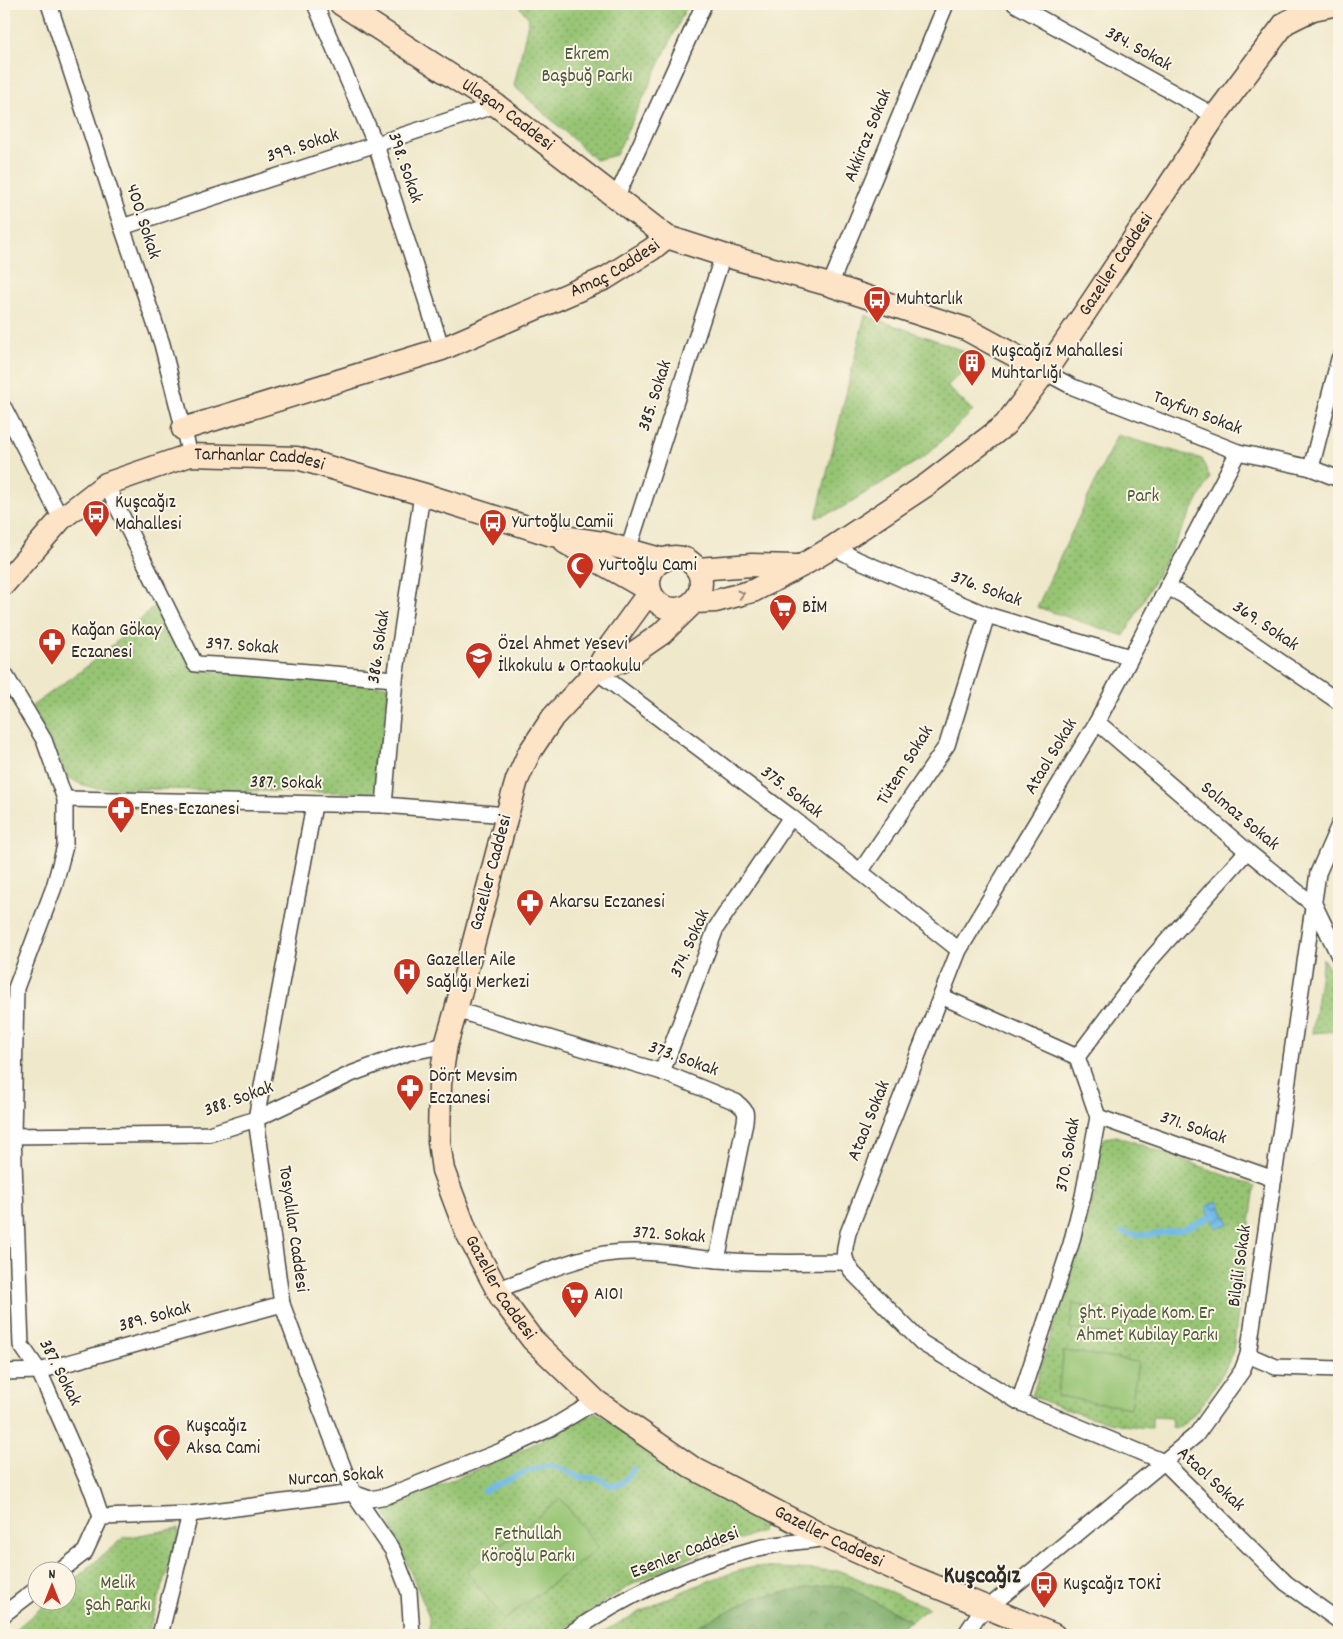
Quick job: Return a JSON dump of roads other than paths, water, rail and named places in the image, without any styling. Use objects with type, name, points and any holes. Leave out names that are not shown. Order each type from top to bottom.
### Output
[{"type":"street","name":"400. Sokak","points":[[49,4],[162,344],[190,455]]},
{"type":"street","name":"398. Sokak","points":[[315,4],[376,145],[442,350]]},
{"type":"street","name":"Ulaşan Caddesi","points":[[341,4],[496,105],[667,237]]},
{"type":"street","points":[[616,198],[704,4]]},
{"type":"street","name":"Akkiraz Sokak","points":[[830,285],[946,4]]},
{"type":"street","name":"384. Sokak","points":[[1015,4],[1215,116]]},
{"type":"street","name":"Gazeller Caddesi","points":[[596,671],[622,661],[661,634],[694,602],[716,602],[753,591],[833,547],[928,484],[1005,424],[1044,372],[1215,116],[1285,22],[1313,9],[1338,4]]},
{"type":"street","name":"399. Sokak","points":[[122,227],[496,105]]},
{"type":"street","name":"Amaç Caddesi","points":[[183,429],[442,350],[606,278],[652,249],[667,237],[830,285],[966,329],[1044,372]]},
{"type":"street","name":"385. Sokak","points":[[628,550],[723,255]]},
{"type":"street","points":[[1311,468],[1339,358]]},
{"type":"street","name":"Tayfun Sokak","points":[[1044,372],[1073,387],[1238,452],[1311,468],[1339,479]]},
{"type":"street","points":[[4,408],[61,519]]},
{"type":"street","name":"Ataol Sokak","points":[[1238,452],[1097,722],[959,950],[848,1233],[844,1252],[845,1262],[853,1273],[922,1343],[1019,1402],[1164,1462],[1286,1583],[1339,1621]]},
{"type":"street","name":"Tarhanlar Caddesi","points":[[4,584],[61,519],[106,484],[190,455],[297,458],[422,494],[552,535],[604,543],[664,560]]},
{"type":"street","name":"397. Sokak","points":[[106,484],[195,664],[395,679]]},
{"type":"street","name":"386. Sokak","points":[[384,805],[395,679],[422,494]]},
{"type":"street","name":"Tarhanlar Caddesi","points":[[552,535],[650,591]]},
{"type":"street","name":"376. Sokak","points":[[833,547],[858,560],[987,615],[1130,657]]},
{"type":"street","points":[[679,557],[692,563],[701,577],[702,586],[699,595],[694,602],[686,607],[677,610],[660,605],[650,591],[649,583],[653,569],[664,560],[679,557]]},
{"type":"street","points":[[697,569],[752,565],[801,566]]},
{"type":"street","name":"369. Sokak","points":[[1167,587],[1183,595],[1339,702]]},
{"type":"street","name":"Gazeller Caddesi","points":[[650,591],[610,646],[596,671],[553,717],[529,753],[517,780],[446,1045],[440,1084],[438,1142],[443,1170],[466,1231],[497,1290],[532,1339],[570,1378],[596,1401],[693,1468],[827,1538],[910,1576],[990,1607],[1054,1635]]},
{"type":"street","name":"Tütem Sokak","points":[[860,872],[947,745],[987,615]]},
{"type":"street","name":"375. Sokak","points":[[596,671],[791,817],[959,950]]},
{"type":"street","name":"387. Sokak","points":[[4,673],[44,740],[65,799],[66,846],[54,887],[10,987],[8,1136],[21,1345],[39,1371],[93,1493],[101,1517]]},
{"type":"street","name":"Solmaz Sokak","points":[[1097,722],[1314,906],[1339,956]]},
{"type":"street","name":"387. Sokak","points":[[65,799],[384,805],[507,815]]},
{"type":"street","name":"Tosyalılar Caddesi","points":[[314,805],[256,1119],[282,1304],[354,1493],[393,1551],[406,1584],[409,1592],[412,1635]]},
{"type":"street","name":"374. Sokak","points":[[662,1072],[716,928],[791,817]]},
{"type":"street","name":"Bilgili Sokak","points":[[965,1635],[977,1617],[1196,1435],[1242,1370],[1248,1356],[1318,873],[1339,825]]},
{"type":"street","points":[[942,996],[1077,1057],[1151,959],[1247,851]]},
{"type":"street","name":"373. Sokak","points":[[456,1010],[662,1072],[736,1102],[745,1109],[747,1114],[717,1260]]},
{"type":"street","name":"388. Sokak","points":[[8,1136],[209,1134],[256,1119],[360,1070],[407,1052],[446,1045]]},
{"type":"street","name":"370. Sokak","points":[[1019,1402],[1071,1244],[1098,1117],[1077,1057]]},
{"type":"street","name":"371. Sokak","points":[[1098,1117],[1274,1179]]},
{"type":"street","name":"372. Sokak","points":[[497,1290],[579,1260],[605,1254],[634,1251],[717,1260],[845,1262]]},
{"type":"street","name":"389. Sokak","points":[[4,1372],[39,1371],[282,1304]]},
{"type":"street","points":[[1248,1356],[1276,1367],[1339,1369]]},
{"type":"street","name":"Nurcan Sokak","points":[[101,1517],[190,1514],[354,1493],[370,1499],[387,1496],[501,1451],[551,1428],[596,1401]]},
{"type":"street","points":[[160,1635],[190,1514]]},
{"type":"street","points":[[72,1562],[85,1552],[101,1517]]},
{"type":"street","name":"Esenler Caddesi","points":[[568,1635],[588,1621],[635,1594],[688,1570],[752,1549],[827,1538]]},
{"type":"street","points":[[4,1614],[28,1596]]},
{"type":"water","points":[[1217,1201],[1229,1223],[1217,1229],[1206,1207]]},
{"type":"waterway","points":[[1184,1229],[1211,1217]]},
{"type":"waterway","points":[[1122,1232],[1144,1235],[1179,1230]]},
{"type":"waterway","points":[[531,1470],[553,1466],[575,1475]]},
{"type":"waterway","points":[[579,1477],[598,1478],[615,1486],[623,1482],[634,1469]]},
{"type":"waterway","points":[[484,1491],[527,1471]]},
{"type":"place","name":"Muhtarlık","points":[[877,324]]},
{"type":"place","name":"Kuşcağız Mahallesi Muhtarlığı","points":[[972,387]]},
{"type":"place","name":"Kuşcağız Mahallesi","points":[[96,538]]},
{"type":"place","name":"Yurtoğlu Camii","points":[[493,547]]},
{"type":"place","name":"Yurtoğlu Cami","points":[[580,590]]},
{"type":"place","name":"BİM","points":[[783,632]]},
{"type":"place","name":"Kağan Gökay Eczanesi","points":[[52,666]]},
{"type":"place","name":"Özel Ahmet Yesevi İlkokulu & Ortaokulu","points":[[479,680]]},
{"type":"place","name":"Enes Eczanesi","points":[[121,834]]},
{"type":"place","name":"Akarsu Eczanesi","points":[[530,927]]},
{"type":"place","name":"Gazeller Aile Sağlığı Merkezi","points":[[407,996]]},
{"type":"place","name":"Dört Mevsim Eczanesi","points":[[410,1112]]},
{"type":"place","name":"A101","points":[[575,1319]]},
{"type":"place","name":"Kuşcağız Aksa Cami","points":[[167,1462]]},
{"type":"place","name":"Kuşcağız TOKİ","points":[[1044,1609]]},
{"type":"district","name":"Kuşcağız","points":[[982,1577]]},
{"type":"park label","name":"Ekrem Başbuğ Parkı","points":[[587,66]]},
{"type":"park label","name":"Park","points":[[1143,497]]},
{"type":"park label","name":"Şht. Piyade Kom. Er Ahmet Kubilay Parkı","points":[[1147,1325]]},
{"type":"park label","name":"Fethullah Köroğlu Parkı","points":[[528,1546]]},
{"type":"park label","name":"Melik Şah Parkı","points":[[118,1595]]}]
